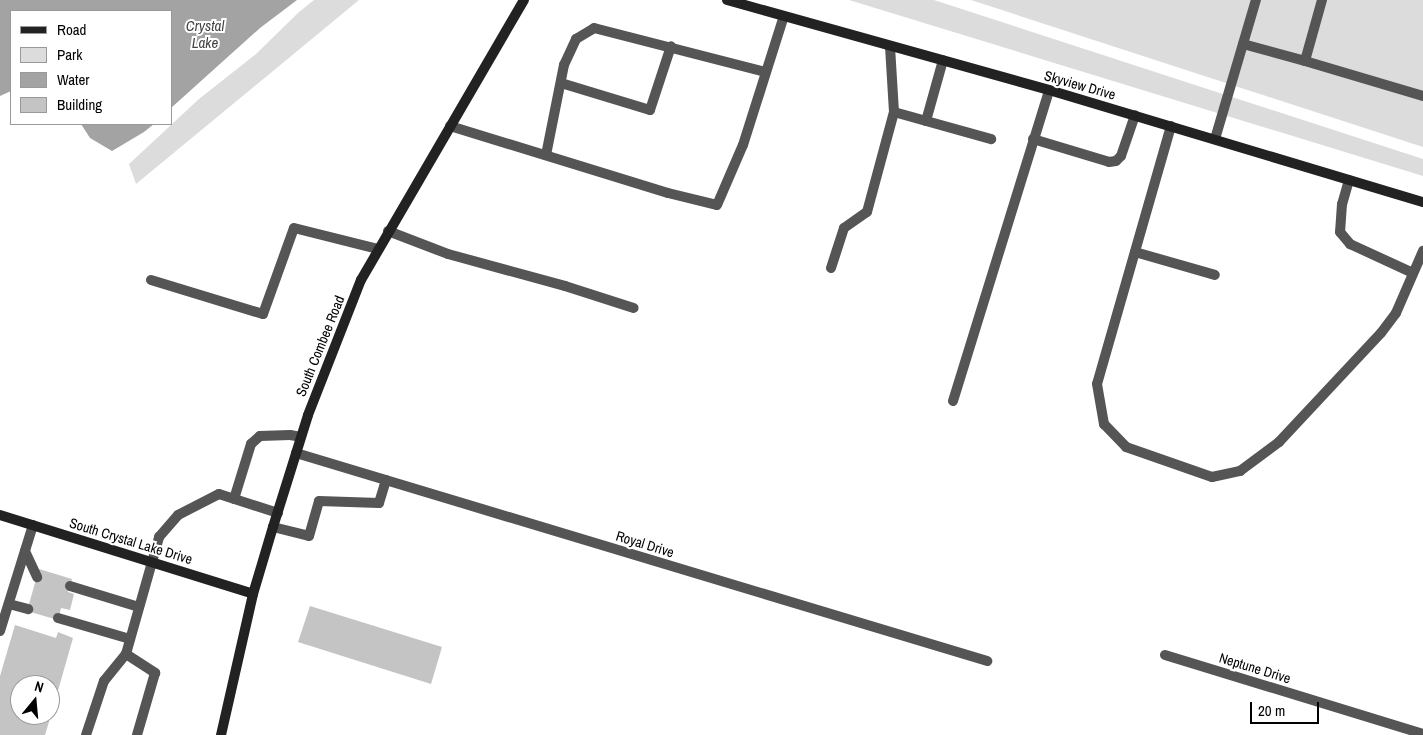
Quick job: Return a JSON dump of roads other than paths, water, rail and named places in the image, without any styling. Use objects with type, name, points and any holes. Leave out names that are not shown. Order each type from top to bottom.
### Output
[{"type":"street","name":"South Combee Road","points":[[221,735],[253,594],[273,527],[301,437],[354,298],[388,231],[524,0]]},
{"type":"street","name":"Skyview Drive","points":[[727,0],[1049,90],[1423,202]]},
{"type":"street","points":[[1215,139],[1256,0]]},
{"type":"street","points":[[1305,61],[1322,0]]},
{"type":"street","points":[[450,126],[668,193],[718,205],[743,145],[784,16]]},
{"type":"street","points":[[546,155],[564,66],[576,39],[594,28],[671,46],[765,72]]},
{"type":"street","points":[[1244,44],[1423,96]]},
{"type":"street","points":[[561,83],[650,110],[671,46]]},
{"type":"street","points":[[831,268],[844,228],[867,212],[894,112],[890,46]]},
{"type":"street","points":[[926,121],[943,60]]},
{"type":"street","points":[[953,401],[1049,90]]},
{"type":"street","points":[[894,112],[991,139]]},
{"type":"street","points":[[1033,139],[1109,162],[1121,156],[1135,115]]},
{"type":"street","points":[[1171,126],[1097,384],[1104,424],[1126,447],[1212,477],[1240,471],[1279,442],[1381,333],[1396,313],[1423,250]]},
{"type":"street","points":[[1349,180],[1342,204],[1340,232],[1350,244],[1414,273]]},
{"type":"street","points":[[151,280],[263,314],[294,228],[378,249]]},
{"type":"street","points":[[388,231],[448,254],[565,286],[634,308]]},
{"type":"street","points":[[1135,252],[1215,274]]},
{"type":"street","points":[[234,499],[251,444],[260,436],[290,435],[301,437]]},
{"type":"street","name":"Royal Drive","points":[[296,453],[986,661]]},
{"type":"street","points":[[273,527],[309,536],[319,501],[379,503],[386,480]]},
{"type":"street","points":[[86,735],[104,681],[126,654],[159,536],[178,514],[219,494],[278,513]]},
{"type":"street","name":"South Crystal Lake Drive","points":[[0,515],[253,594]]},
{"type":"street","points":[[0,631],[33,525]]},
{"type":"street","points":[[25,551],[37,577]]},
{"type":"street","points":[[70,586],[139,607]]},
{"type":"street","points":[[9,604],[28,609]]},
{"type":"street","points":[[58,618],[130,639]]},
{"type":"street","points":[[126,654],[155,673],[137,735]]},
{"type":"street","name":"Neptune Drive","points":[[1165,655],[1423,734]]},
{"type":"water","name":"Crystal Lake","points":[[0,0],[297,0],[260,28],[172,107],[172,10],[10,10],[10,91],[0,96]]},
{"type":"water","points":[[82,125],[153,125],[112,151],[90,138]]}]
